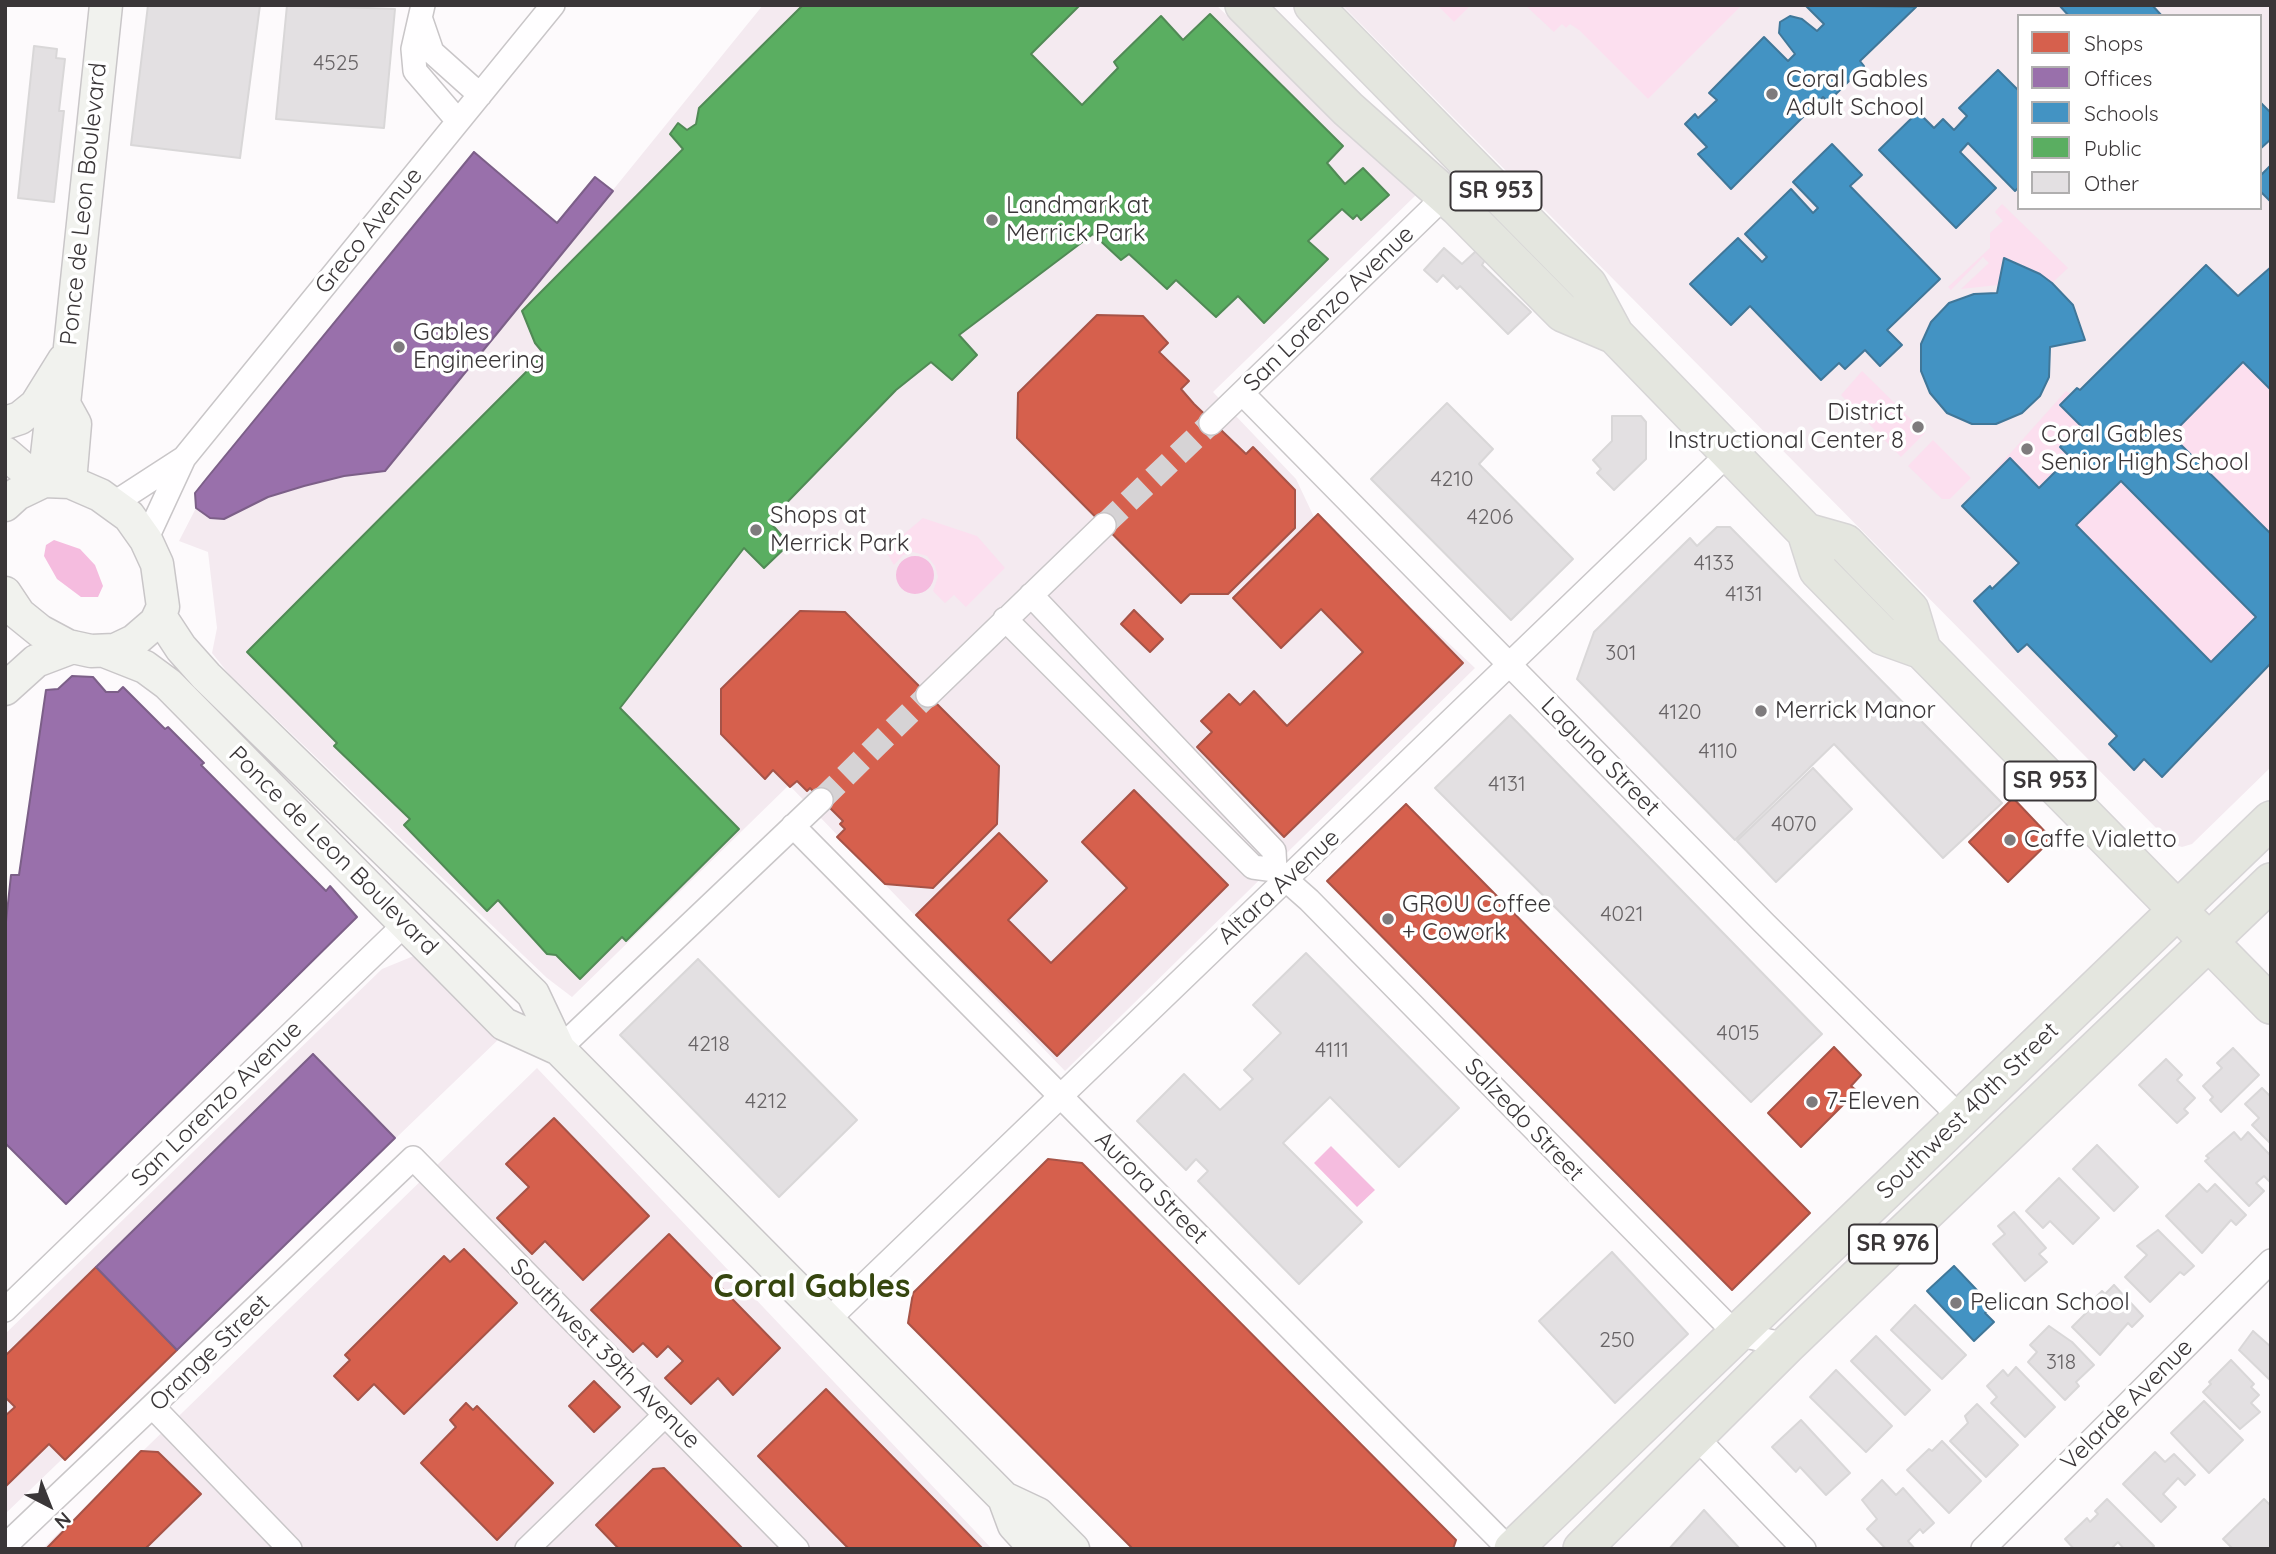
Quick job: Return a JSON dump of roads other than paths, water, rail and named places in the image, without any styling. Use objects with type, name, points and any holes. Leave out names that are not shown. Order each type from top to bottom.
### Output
[{"type":"main road","name":"SR 953","points":[[1244,5],[1348,109],[1446,195],[1563,313],[1615,335]]},
{"type":"main road","name":"SR 953","points":[[1313,5],[1588,285],[1615,335],[1729,453],[1807,531],[1845,543],[1910,610],[1923,650],[2271,1005]]},
{"type":"main road","name":"Southwest 40th Street","points":[[1511,1549],[2271,820]]},
{"type":"main road","name":"Southwest 40th Street","points":[[1582,1549],[1787,1345],[2271,882]]},
{"type":"street","name":"Ponce de Leon Boulevard","points":[[51,482],[75,424],[64,404],[106,5]]},
{"type":"street","name":"Greco Avenue","points":[[146,540],[184,458],[553,5]]},
{"type":"street","points":[[422,13],[432,52],[480,95]]},
{"type":"street","points":[[422,13],[413,49],[415,71],[458,121]]},
{"type":"street","name":"San Lorenzo Avenue","points":[[1212,423],[1446,195]]},
{"type":"street","points":[[5,423],[20,418],[36,405],[69,353]]},
{"type":"street","name":"Laguna Street","points":[[1242,393],[1961,1118]]},
{"type":"street","points":[[5,453],[51,482],[113,503],[128,516],[146,540],[161,583],[160,616],[134,641],[107,652]]},
{"type":"street","name":"Altara Avenue","points":[[828,1320],[1061,1097],[1281,875],[1511,666],[1729,453]]},
{"type":"street","name":"Greco Avenue","points":[[113,503],[184,458]]},
{"type":"street","points":[[5,505],[17,494],[51,482]]},
{"type":"street","points":[[928,695],[1104,525]]},
{"type":"street","name":"Salzedo Street","points":[[1031,595],[1274,851],[1281,875],[1736,1334]]},
{"type":"street","points":[[7,608],[40,631],[73,647]]},
{"type":"street","name":"Ponce de Leon Boulevard","points":[[160,616],[181,648],[201,670],[533,994],[559,1049],[1004,1498],[1038,1514],[1073,1549]]},
{"type":"street","name":"Salzedo Street","points":[[1004,619],[1253,867],[1281,875]]},
{"type":"street","name":"Ponce de Leon Boulevard","points":[[73,647],[107,652],[145,667],[168,684],[504,1024],[559,1049]]},
{"type":"street","points":[[5,689],[36,662],[73,647]]},
{"type":"street","points":[[1087,702],[1111,680]]},
{"type":"street","points":[[559,1049],[821,800]]},
{"type":"street","name":"Aurora Street","points":[[793,827],[1511,1549]]},
{"type":"street","name":"San Lorenzo Avenue","points":[[5,1310],[404,925]]},
{"type":"street","name":"Orange Street","points":[[5,1546],[413,1158]]},
{"type":"street","name":"Southwest 39th Avenue","points":[[413,1158],[797,1549]]},
{"type":"street","name":"Velarde Avenue","points":[[1983,1549],[2271,1261]]},
{"type":"street","points":[[5,1286],[31,1285]]},
{"type":"street","points":[[1736,1334],[1787,1345]]},
{"type":"street","points":[[153,1407],[290,1549]]},
{"type":"street","points":[[527,1549],[665,1415]]},
{"type":"street","points":[[1695,1436],[1804,1549]]},
{"type":"street","name":"Ponce de Leon Boulevard","points":[[1004,1498],[1014,1525],[1035,1549]]},
{"type":"tunnel","points":[[1104,525],[1211,423]]},
{"type":"tunnel","points":[[821,800],[928,695]]},
{"type":"place","name":"Coral Gables Adult School","points":[[1772,94]]},
{"type":"place","name":"Landmark at Merrick Park","points":[[992,220]]},
{"type":"place","name":"Gables Engineering","points":[[399,347]]},
{"type":"place","name":"District Instructional Center 8","points":[[1918,427]]},
{"type":"place","name":"Coral Gables Senior High School","points":[[2027,449]]},
{"type":"place","name":"Shops at Merrick Park","points":[[756,530]]},
{"type":"place","name":"Merrick Manor","points":[[1761,711]]},
{"type":"place","name":"Caffe Vialetto","points":[[2010,840]]},
{"type":"place","name":"GROU Coffee + Cowork","points":[[1388,919]]},
{"type":"place","name":"7-Eleven","points":[[1812,1102]]},
{"type":"place","name":"Pelican School","points":[[1956,1303]]},
{"type":"district","name":"Coral Gables","points":[[812,1287]]}]
